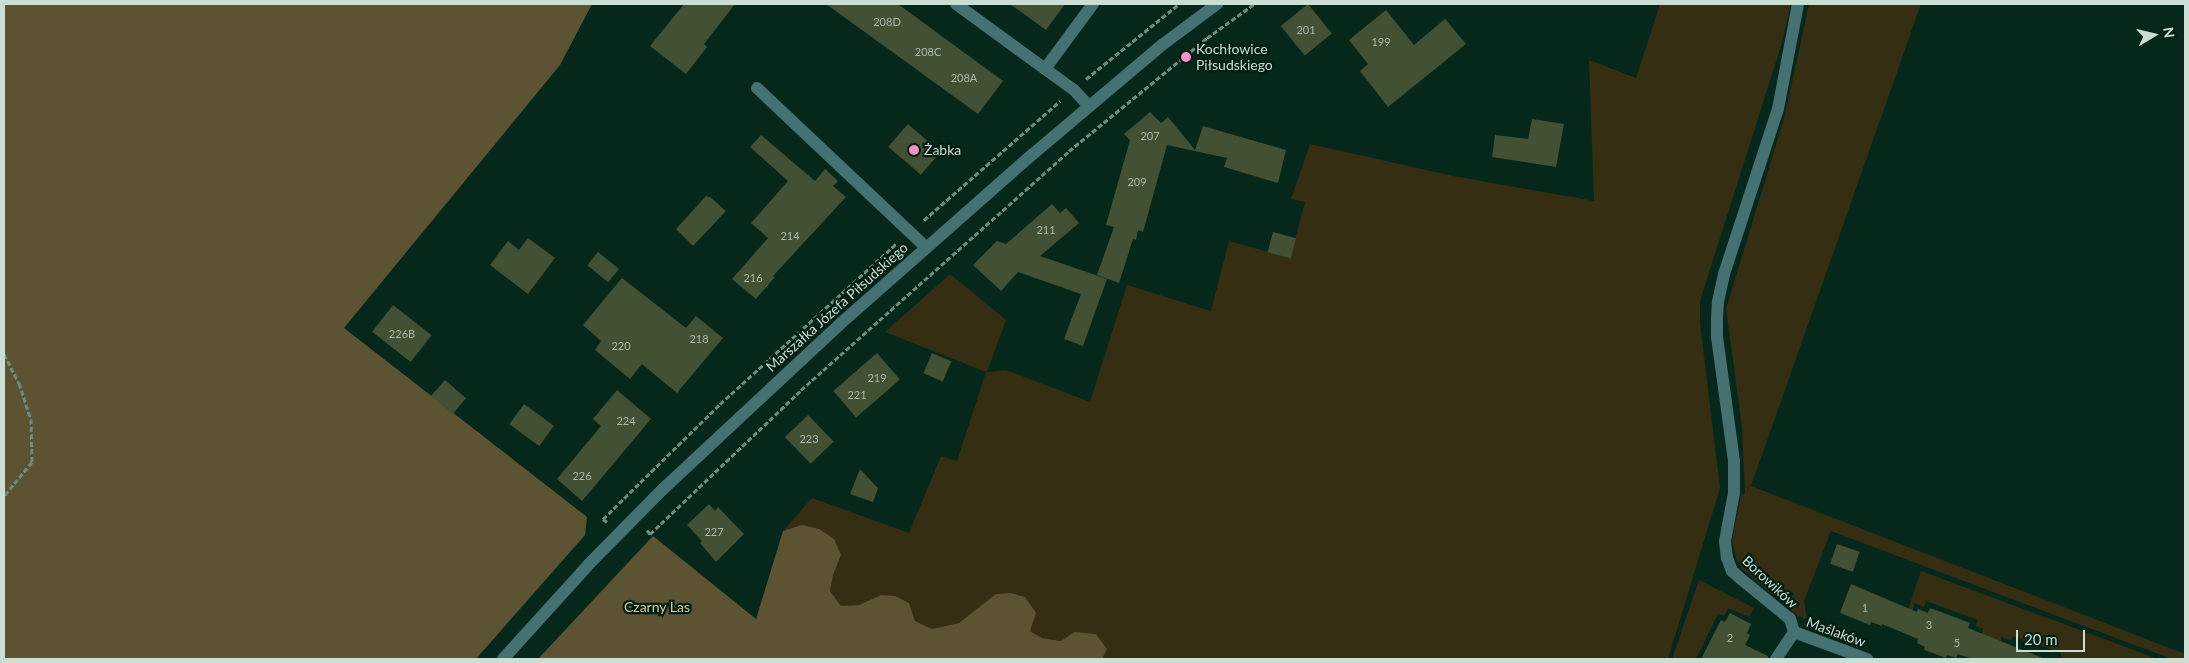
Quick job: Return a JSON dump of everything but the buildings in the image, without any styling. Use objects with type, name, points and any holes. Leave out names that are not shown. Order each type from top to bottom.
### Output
[{"type":"street","points":[[956,4],[1074,90],[1089,106]]},
{"type":"street","points":[[1045,69],[1093,4]]},
{"type":"street","name":"Marszałka Józefa Piłsudskiego","points":[[503,659],[636,516],[753,404],[926,247],[1089,106],[1170,39],[1217,4]]},
{"type":"street","name":"Borowików","points":[[1794,632],[1790,619],[1732,571],[1726,558],[1724,541],[1734,493],[1734,461],[1717,337],[1718,302],[1747,201],[1778,110],[1798,4]]},
{"type":"street","points":[[757,88],[926,247]]},
{"type":"street","points":[[1776,659],[1794,632]]},
{"type":"street","name":"Maślaków","points":[[1794,632],[1867,659]]},
{"type":"path","points":[[636,516],[650,534],[753,434],[979,230],[1175,64],[1254,4]]},
{"type":"path","points":[[4,354],[19,383],[31,419],[32,462],[4,496]]},
{"type":"shaded area","points":[[1660,4],[1791,4],[1781,46],[1700,301],[1700,323],[1720,488],[1668,659],[1102,659],[1107,649],[1074,632],[1061,641],[1042,638],[1030,631],[1025,597],[1011,593],[996,595],[959,623],[932,629],[915,621],[909,603],[881,595],[859,605],[841,606],[830,591],[833,575],[841,555],[783,531],[812,498],[909,533],[941,456],[957,461],[986,372],[885,332],[950,274],[1006,320],[987,372],[1006,370],[1090,402],[1127,285],[1211,311],[1229,241],[1290,258],[1305,202],[1291,199],[1310,144],[1453,176],[1594,201],[1589,60],[1636,78]]},
{"type":"shaded area","points":[[1809,4],[1921,4],[1751,486],[2185,654],[2185,659],[2172,659],[1831,531],[1804,601],[1807,620],[1798,616],[1742,569],[1737,561],[1732,540],[1741,495],[1745,493],[1742,427],[1726,309],[1785,115]]},
{"type":"shaded area","points":[[1921,571],[2158,659],[2061,659],[2061,653],[2013,636],[2011,641],[2002,637],[1993,659],[1984,659],[1973,655],[1983,629],[1975,626],[1978,620],[1926,601],[1924,607],[1915,603],[1907,629],[1902,627]]},
{"type":"shaded area","points":[[1699,580],[1754,608],[1749,617],[1728,608],[1724,616],[1718,614],[1696,659],[1672,659]]},
{"type":"green space","points":[[4,4],[592,4],[560,65],[344,328],[587,517],[585,535],[476,659],[4,659]]},
{"type":"green space","name":"Czarny Las","points":[[802,525],[819,529],[834,539],[841,555],[833,575],[830,591],[841,606],[859,605],[881,595],[895,596],[909,603],[915,621],[932,629],[959,623],[996,594],[1011,593],[1025,597],[1036,613],[1030,631],[1042,638],[1061,641],[1074,632],[1096,634],[1107,649],[1102,659],[538,659],[653,536],[756,619],[783,531]]},
{"type":"place","name":"Kochłowice Piłsudskiego","points":[[1186,57]]},
{"type":"place","name":"Żabka","points":[[914,150]]}]
